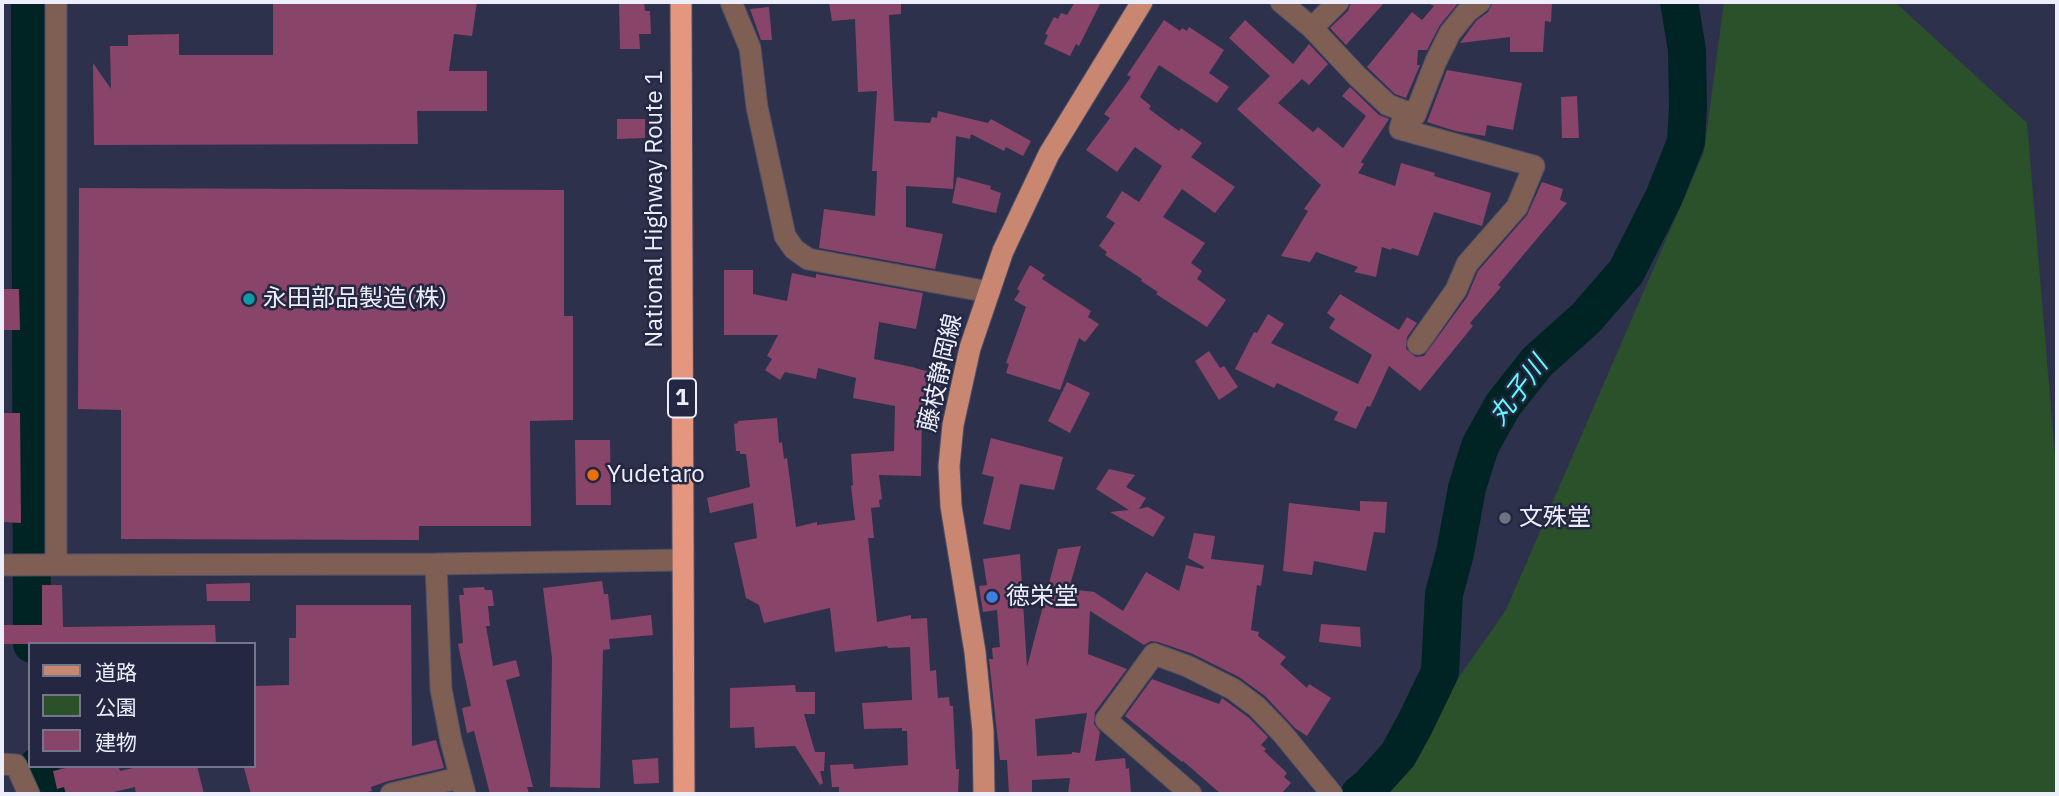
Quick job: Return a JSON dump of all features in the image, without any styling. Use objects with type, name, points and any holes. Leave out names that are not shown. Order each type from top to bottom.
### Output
[{"type":"highway","name":"National Highway Route 1","points":[[681,2],[684,794]]},
{"type":"main road","name":"藤枝静岡線","points":[[984,794],[983,731],[974,645],[951,506],[949,466],[953,425],[970,348],[1003,251],[1049,154],[1142,2]]},
{"type":"street","points":[[48,564],[56,2]]},
{"type":"street","points":[[731,2],[750,48],[757,107],[779,210],[785,236],[794,249],[808,259],[989,292]]},
{"type":"street","points":[[1281,2],[1312,28],[1357,76],[1388,104],[1415,115],[1450,33],[1467,12],[1480,2]]},
{"type":"street","points":[[1312,28],[1338,2]]},
{"type":"street","points":[[1405,111],[1400,129],[1534,166],[1517,207],[1467,264],[1456,290],[1418,344]]},
{"type":"street","points":[[9,565],[436,564],[682,560]]},
{"type":"street","points":[[391,794],[462,786],[441,689],[436,564]]},
{"type":"street","points":[[1191,794],[1106,720],[1154,654],[1187,666],[1233,689],[1257,707],[1328,789]]},
{"type":"street","points":[[2,764],[16,765],[29,794]]},
{"type":"green space","points":[[1724,2],[1895,2],[2027,123],[2057,480],[2057,794],[1377,794],[1506,610],[1704,152]]},
{"type":"building","points":[[273,2],[477,2],[472,36],[454,34],[449,71],[487,71],[487,111],[417,111],[418,144],[94,145],[93,63],[111,89],[110,46],[128,46],[128,35],[179,34],[179,55],[273,55]]},
{"type":"building","points":[[619,2],[644,2],[645,11],[650,11],[651,34],[639,34],[640,49],[620,49]]},
{"type":"building","points":[[829,2],[901,2],[901,14],[889,15],[894,121],[930,123],[932,117],[937,118],[938,111],[988,123],[991,119],[1031,141],[1023,156],[1006,147],[1004,151],[971,134],[970,139],[956,136],[953,189],[906,186],[906,227],[943,234],[935,269],[819,248],[824,209],[875,216],[877,171],[872,171],[877,91],[858,92],[855,19],[832,21]]},
{"type":"building","points":[[1075,2],[1101,2],[1079,46],[1076,44],[1070,56],[1044,44],[1048,35],[1045,34],[1054,17],[1058,19],[1061,13],[1067,15]]},
{"type":"building","points":[[1351,2],[1385,2],[1346,45],[1330,28],[1348,11]]},
{"type":"building","points":[[1425,2],[1459,2],[1440,25],[1427,50],[1418,50],[1417,65],[1420,65],[1406,98],[1395,94],[1367,67],[1412,12],[1422,20],[1434,6]]},
{"type":"building","points":[[1493,2],[1552,2],[1551,22],[1545,21],[1543,52],[1510,52],[1510,37],[1460,43],[1476,21],[1488,12]]},
{"type":"building","points":[[769,7],[772,40],[761,40],[750,9]]},
{"type":"building","points":[[1164,20],[1180,31],[1182,28],[1187,31],[1189,27],[1224,50],[1209,73],[1229,87],[1217,103],[1159,65],[1140,97],[1151,106],[1149,109],[1179,131],[1181,128],[1202,143],[1191,157],[1235,187],[1215,213],[1182,189],[1163,217],[1205,243],[1191,263],[1202,271],[1197,279],[1226,300],[1207,327],[1156,294],[1158,292],[1141,281],[1142,279],[1105,255],[1107,252],[1099,246],[1115,223],[1106,217],[1122,191],[1139,202],[1162,166],[1135,147],[1117,172],[1086,150],[1110,118],[1104,114],[1131,77],[1127,75]]},
{"type":"building","points":[[1245,20],[1293,64],[1309,44],[1328,64],[1309,85],[1302,79],[1278,103],[1313,132],[1318,127],[1343,148],[1366,116],[1342,96],[1350,87],[1379,115],[1389,119],[1361,162],[1364,164],[1358,173],[1395,186],[1401,163],[1491,193],[1482,226],[1434,212],[1418,256],[1382,247],[1376,277],[1354,272],[1358,267],[1316,252],[1310,262],[1281,256],[1308,211],[1304,209],[1321,185],[1237,109],[1270,76],[1229,38]]},
{"type":"building","points":[[1447,70],[1522,83],[1513,130],[1487,125],[1485,136],[1455,131],[1427,122]]},
{"type":"building","points":[[1577,96],[1579,138],[1562,138],[1561,97]]},
{"type":"building","points":[[617,119],[645,119],[645,138],[617,139]]},
{"type":"building","points":[[957,177],[991,186],[990,189],[1001,193],[996,213],[952,203]]},
{"type":"building","points":[[1542,182],[1563,189],[1560,200],[1567,203],[1498,285],[1501,287],[1470,323],[1473,326],[1420,391],[1389,366],[1370,407],[1367,406],[1356,429],[1334,420],[1338,412],[1277,383],[1274,388],[1235,369],[1254,332],[1257,333],[1268,314],[1284,324],[1271,343],[1358,384],[1372,355],[1329,328],[1335,319],[1327,313],[1340,294],[1399,330],[1407,317],[1417,323],[1407,337],[1406,349],[1416,357],[1424,356],[1467,297],[1478,271],[1527,215]]},
{"type":"building","name":"永田部品製造(株)","points":[[79,188],[564,190],[564,316],[573,316],[573,420],[530,421],[531,526],[419,526],[419,540],[121,539],[121,410],[78,409]]},
{"type":"building","points":[[1030,265],[1045,275],[1042,279],[1091,311],[1088,317],[1099,324],[1085,342],[1079,338],[1060,390],[1006,373],[1009,364],[1006,363],[1026,307],[1014,300]]},
{"type":"building","points":[[724,270],[753,270],[753,294],[787,301],[792,273],[816,278],[816,274],[923,293],[916,329],[879,322],[874,359],[943,376],[932,415],[922,412],[921,476],[879,475],[882,499],[879,500],[880,507],[871,508],[874,538],[868,538],[877,622],[911,615],[911,619],[927,618],[930,671],[936,670],[938,698],[949,697],[950,706],[953,706],[956,769],[959,769],[958,794],[839,794],[839,787],[832,787],[830,765],[853,764],[854,769],[908,765],[907,731],[902,731],[902,728],[864,729],[862,703],[912,700],[910,647],[887,646],[835,652],[830,608],[764,623],[759,605],[746,598],[734,543],[757,538],[753,503],[710,513],[707,498],[750,487],[746,454],[736,451],[734,424],[738,421],[777,418],[779,443],[782,442],[784,459],[787,458],[796,527],[817,522],[817,525],[855,520],[851,454],[894,451],[895,406],[853,398],[856,378],[818,368],[816,379],[785,372],[780,380],[765,370],[772,359],[767,356],[778,335],[724,335]]},
{"type":"building","points":[[2,289],[19,289],[20,330],[2,330]]},
{"type":"building","points":[[1209,351],[1220,368],[1224,366],[1238,387],[1219,400],[1195,361]]},
{"type":"building","points":[[1067,382],[1090,393],[1070,433],[1048,421]]},
{"type":"building","points":[[2,413],[20,413],[21,523],[2,522]]},
{"type":"building","points":[[991,438],[1063,457],[1054,490],[1020,484],[1010,530],[983,524],[994,477],[982,474]]},
{"type":"building","points":[[575,440],[610,440],[611,505],[576,505]]},
{"type":"building","points":[[1109,469],[1135,475],[1126,487],[1146,498],[1139,509],[1148,507],[1165,517],[1153,537],[1110,512],[1129,510],[1096,489]]},
{"type":"building","points":[[1360,501],[1387,502],[1385,533],[1374,532],[1366,571],[1314,561],[1312,575],[1283,571],[1289,503],[1360,511]]},
{"type":"building","points":[[1194,533],[1215,536],[1211,559],[1264,565],[1261,586],[1257,585],[1251,630],[1259,632],[1258,636],[1286,657],[1280,664],[1307,688],[1309,684],[1331,698],[1307,736],[1295,728],[1265,696],[1239,677],[1193,654],[1158,642],[1151,641],[1144,645],[1090,611],[1088,654],[1127,669],[1095,712],[1094,724],[1100,732],[1095,761],[1125,758],[1126,769],[1129,768],[1131,794],[1068,794],[1070,778],[1032,780],[1032,793],[1009,794],[1007,760],[1000,760],[989,659],[993,659],[992,648],[1000,647],[997,610],[983,612],[979,586],[987,585],[983,559],[1020,554],[1027,667],[1058,549],[1081,546],[1069,589],[1094,592],[1123,611],[1146,572],[1179,591],[1186,565],[1204,567],[1188,558]],"holes":[[[1087,713],[1080,753],[1037,756],[1035,719]]]},
{"type":"building","points":[[602,581],[604,594],[608,594],[611,620],[651,615],[653,635],[609,639],[610,649],[603,650],[600,788],[550,787],[552,658],[543,588]]},
{"type":"building","points":[[250,583],[250,601],[207,601],[206,584]]},
{"type":"building","points":[[42,585],[62,585],[63,627],[215,625],[216,642],[2,644],[2,625],[42,625]]},
{"type":"building","points":[[484,587],[485,590],[492,590],[494,606],[488,606],[490,626],[486,626],[493,666],[516,660],[520,676],[506,680],[533,787],[527,787],[529,794],[490,794],[474,731],[467,733],[462,708],[471,706],[458,644],[463,643],[459,595],[464,595],[463,588]]},
{"type":"building","points":[[296,605],[411,605],[412,746],[436,740],[444,768],[388,781],[371,787],[372,791],[357,794],[251,794],[244,768],[256,768],[256,686],[289,685],[289,638],[296,638]]},
{"type":"building","points":[[1321,624],[1360,627],[1361,647],[1319,642]]},
{"type":"building","points":[[1152,679],[1219,704],[1222,698],[1248,717],[1268,737],[1261,745],[1266,749],[1264,751],[1287,773],[1284,777],[1291,783],[1281,794],[1221,794],[1125,716]]},
{"type":"building","points":[[795,685],[796,692],[815,692],[815,714],[804,714],[815,752],[825,752],[824,771],[820,771],[823,783],[820,785],[795,746],[755,748],[754,727],[730,728],[730,688]]},
{"type":"building","points":[[658,758],[659,783],[634,784],[632,760]]},
{"type":"building","points":[[66,768],[119,768],[120,771],[133,768],[198,768],[204,794],[136,794],[135,787],[105,794],[66,794],[64,787],[57,789],[53,771]]},
{"type":"waterway","points":[[30,2],[32,642]]},
{"type":"waterway","name":"丸子川","points":[[1360,794],[1398,755],[1440,672],[1444,594],[1467,488],[1480,446],[1503,405],[1537,362],[1586,318],[1626,272],[1664,197],[1686,142],[1687,50],[1679,2]]},
{"type":"waterway","points":[[39,768],[49,794]]},
{"type":"place","name":"永田部品製造(株)","points":[[249,299]]},
{"type":"place","name":"Yudetaro","points":[[593,475]]},
{"type":"place","name":"文殊堂","points":[[1505,518]]},
{"type":"place","name":"徳栄堂","points":[[992,597]]}]
